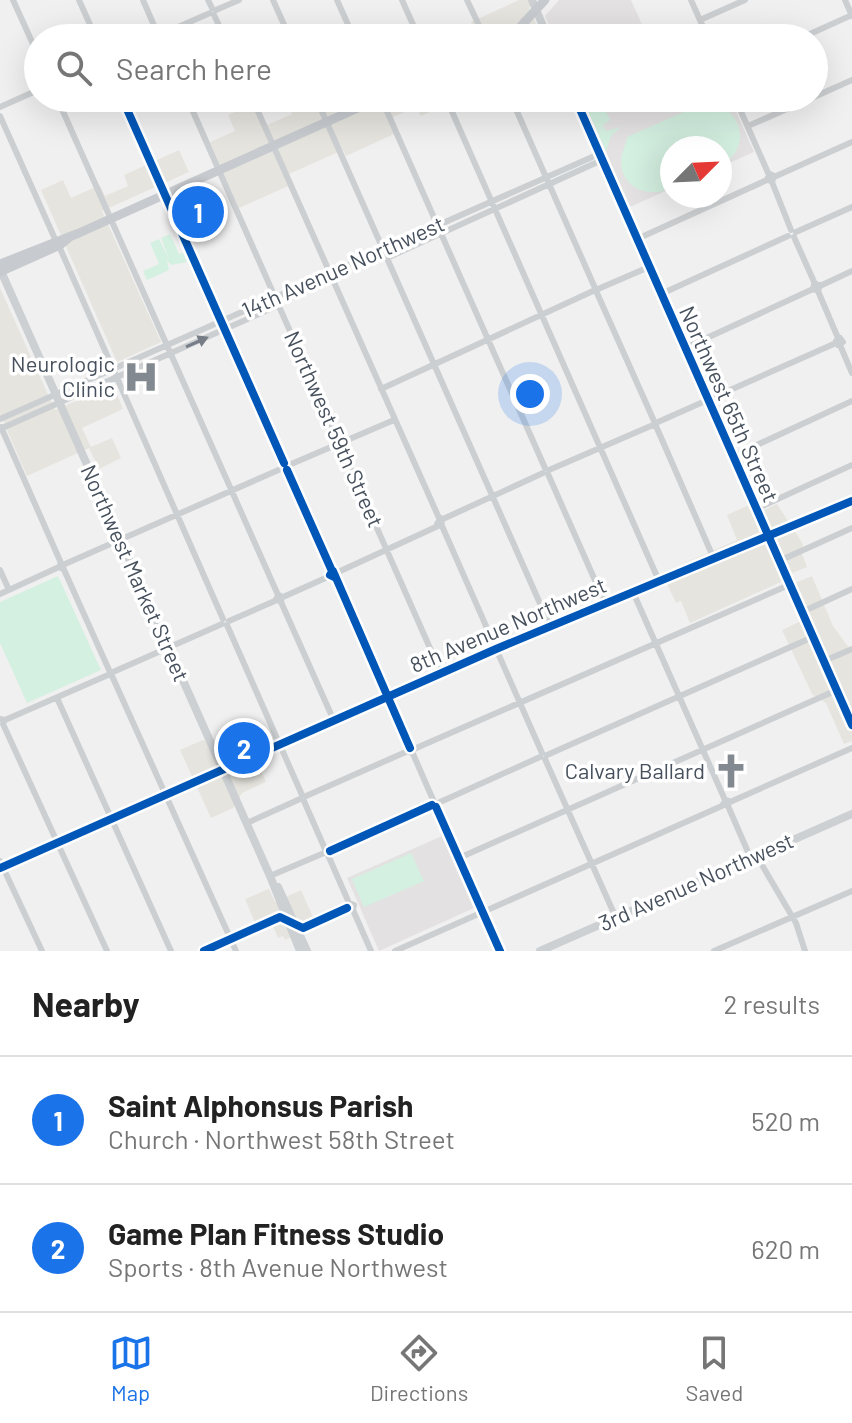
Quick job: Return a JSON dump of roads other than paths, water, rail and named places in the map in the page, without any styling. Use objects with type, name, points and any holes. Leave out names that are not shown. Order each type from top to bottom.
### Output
[{"type":"main road","points":[[520,24],[534,5],[545,0]]},
{"type":"main road","points":[[534,5],[543,24]]},
{"type":"main road","points":[[0,269],[350,112]]},
{"type":"main road","name":"Northwest 65th Street","points":[[581,112],[789,585],[849,710],[852,725]]},
{"type":"main road","name":"Northwest Market Street","points":[[0,269],[247,823],[284,915],[302,949]]},
{"type":"main road","name":"8th Avenue Northwest","points":[[1,865],[852,498]]},
{"type":"main road","name":"3rd Avenue Northwest","points":[[540,951],[852,814]]},
{"type":"main road","name":"Northwest Market Street","points":[[270,876],[299,930],[302,949]]},
{"type":"street","points":[[13,0],[24,24]]},
{"type":"street","points":[[79,0],[90,24]]},
{"type":"street","points":[[143,0],[152,24]]},
{"type":"street","points":[[208,0],[219,24]]},
{"type":"street","points":[[185,24],[239,0]]},
{"type":"street","points":[[273,0],[284,24]]},
{"type":"street","points":[[337,0],[348,24]]},
{"type":"street","points":[[402,0],[413,24]]},
{"type":"street","points":[[467,0],[478,24]]},
{"type":"street","points":[[691,0],[702,24]]},
{"type":"street","points":[[700,20],[745,0]]},
{"type":"street","points":[[828,26],[852,16],[845,0]]},
{"type":"street","points":[[828,91],[852,80]]},
{"type":"street","points":[[0,107],[24,96]]},
{"type":"street","points":[[63,112],[334,721]]},
{"type":"street","points":[[128,112],[500,951]]},
{"type":"street","name":"Northwest 59th Street","points":[[193,112],[441,673]]},
{"type":"street","points":[[258,112],[616,918]]},
{"type":"street","points":[[322,112],[550,626]]},
{"type":"street","points":[[387,112],[605,603]]},
{"type":"street","points":[[452,112],[659,581]]},
{"type":"street","points":[[517,112],[714,559]]},
{"type":"street","points":[[742,112],[852,373]]},
{"type":"street","points":[[748,126],[780,112]]},
{"type":"street","points":[[0,116],[371,951]]},
{"type":"street","points":[[637,239],[852,142]]},
{"type":"street","name":"14th Avenue Northwest","points":[[0,425],[58,399],[113,369],[329,273],[439,230],[601,157]]},
{"type":"street","points":[[661,294],[852,207]]},
{"type":"street","name":"14th Avenue Northwest","points":[[387,258],[439,230]]},
{"type":"street","points":[[381,389],[649,267]]},
{"type":"street","points":[[685,348],[852,271]]},
{"type":"street","name":"14th Avenue Northwest","points":[[58,399],[117,378],[279,305]]},
{"type":"street","points":[[107,951],[1,721],[388,551],[493,496],[852,336]]},
{"type":"street","points":[[733,456],[852,401]]},
{"type":"street","points":[[0,594],[394,420]]},
{"type":"street","points":[[0,425],[236,951]]},
{"type":"street","points":[[756,509],[852,465]]},
{"type":"street","points":[[779,561],[852,528]]},
{"type":"street","points":[[0,570],[9,590]]},
{"type":"street","points":[[247,823],[789,585]]},
{"type":"street","points":[[802,612],[852,589]]},
{"type":"street","points":[[633,592],[752,858],[762,865],[792,916],[805,951]]},
{"type":"street","points":[[270,876],[813,637]]},
{"type":"street","points":[[824,661],[852,649]]},
{"type":"street","points":[[459,858],[837,690]]},
{"type":"street","points":[[57,698],[171,951]]},
{"type":"street","points":[[395,951],[852,748]]},
{"type":"street","points":[[1,865],[42,951]]},
{"type":"street","points":[[714,951],[852,891]]},
{"type":"street","points":[[299,930],[350,907]]},
{"type":"street","points":[[204,951],[284,915]]},
{"type":"waterway","points":[[356,266],[363,262]]},
{"type":"place","name":"Saint Alphonsus Parish","points":[[198,212]]},
{"type":"place","name":"Neurologic Clinic","points":[[141,377]]},
{"type":"place","name":"Game Plan Fitness Studio","points":[[244,748]]},
{"type":"place","name":"Calvary Ballard","points":[[731,771]]}]
